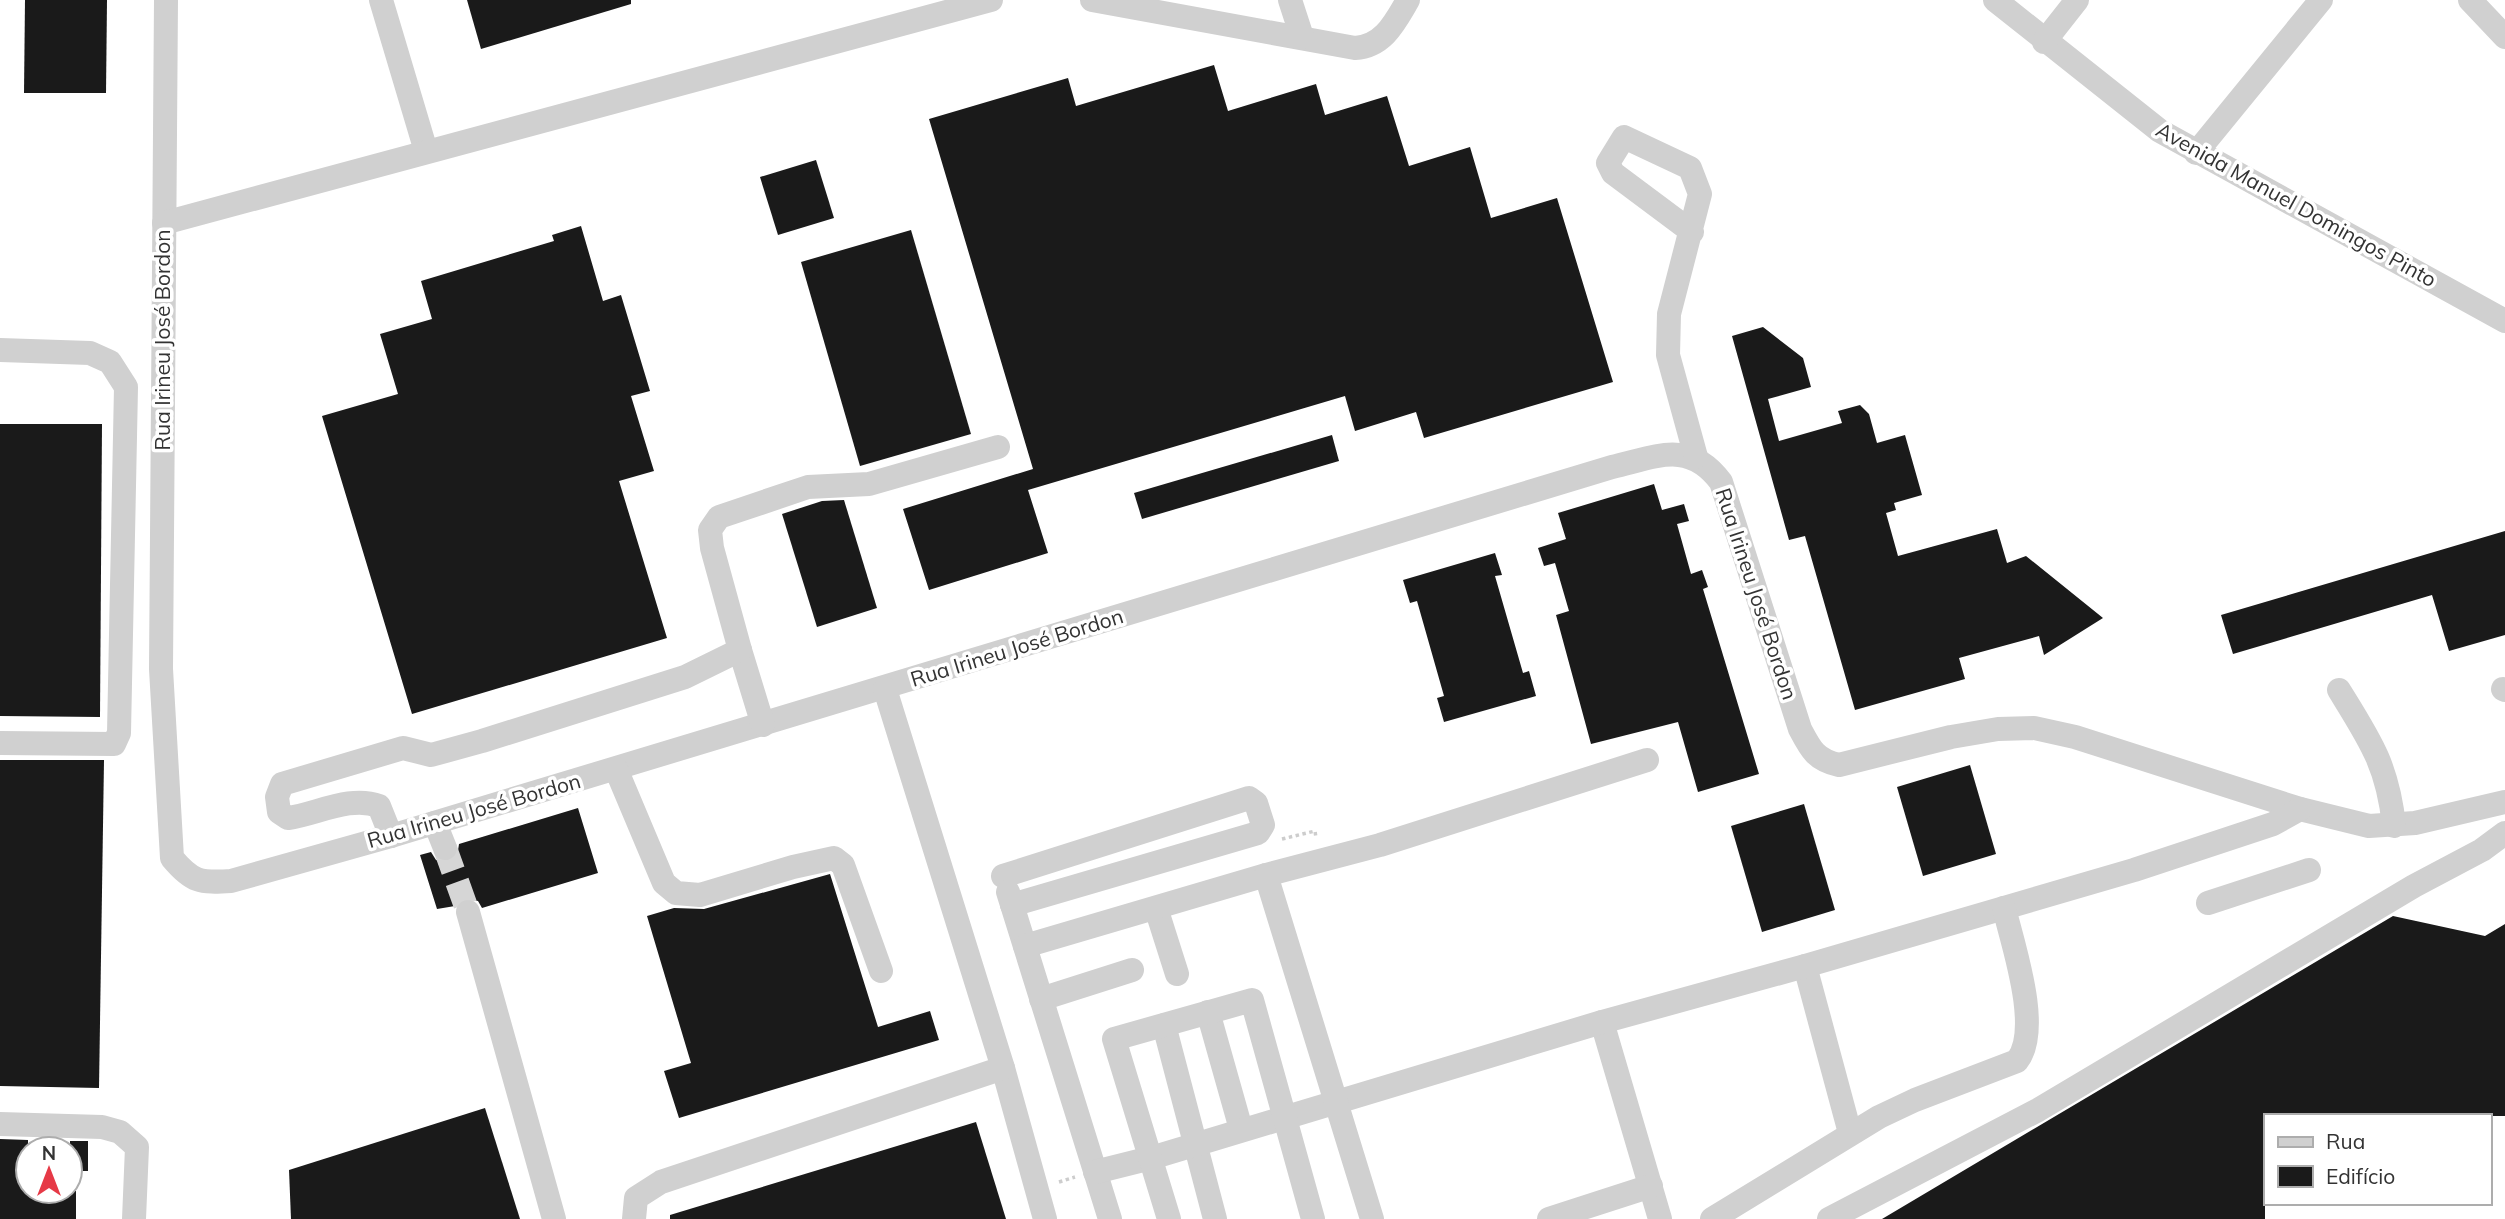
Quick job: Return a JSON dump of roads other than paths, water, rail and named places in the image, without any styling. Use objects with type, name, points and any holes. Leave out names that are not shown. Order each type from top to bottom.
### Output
[{"type":"street","name":"Rua Irineu José Bordon","points":[[166,0],[161,669],[172,858],[189,878],[209,883],[231,881],[391,836],[1612,467],[1661,456],[1696,457],[1710,468],[1728,499],[1800,729],[1816,757],[1839,765],[1951,737],[1998,729],[2034,728],[2076,737],[2301,809],[2369,826],[2394,826],[2505,802]]},
{"type":"street","points":[[381,0],[426,151]]},
{"type":"street","points":[[164,223],[991,0]]},
{"type":"street","points":[[1092,0],[1164,7],[1341,46],[1366,47],[1389,32],[1408,0]]},
{"type":"street","points":[[1290,0],[1302,37]]},
{"type":"street","name":"Avenida Manuel Domingos Pinto","points":[[1995,0],[2044,42],[2160,131],[2505,321]]},
{"type":"street","points":[[2044,42],[2077,0]]},
{"type":"street","points":[[2196,153],[2321,0]]},
{"type":"street","points":[[2470,0],[2505,37]]},
{"type":"street","points":[[1692,232],[1669,314],[1668,355],[1696,457]]},
{"type":"street","points":[[0,350],[90,353],[110,362],[126,387],[119,733],[114,744],[0,743]]},
{"type":"street","points":[[763,725],[711,539],[710,530],[719,517],[808,487],[869,484],[998,447]]},
{"type":"street","points":[[391,836],[379,806],[366,801],[350,803],[288,818],[279,812],[279,790],[282,785],[304,777],[403,748],[416,749],[431,755],[482,741],[685,677],[740,650]]},
{"type":"street","points":[[885,688],[1003,1068],[1045,1219]]},
{"type":"street","points":[[2339,690],[2378,753],[2390,794],[2394,826]]},
{"type":"street","points":[[1025,946],[1266,875],[1380,845],[1647,760]]},
{"type":"street","points":[[616,769],[664,883],[676,893],[700,895],[793,867],[834,858],[843,865],[881,971]]},
{"type":"street","points":[[1012,905],[1258,833],[1264,825],[1254,801],[1249,798],[1000,869],[1110,1219]]},
{"type":"street","points":[[1095,1172],[1151,1158],[1283,1116],[1338,1102],[1602,1022],[1805,967],[2004,908],[2216,844],[2273,824],[2301,809]]},
{"type":"street","points":[[435,823],[445,848]]},
{"type":"street","points":[[1829,1219],[2038,1110],[2414,886],[2482,850],[2505,833]]},
{"type":"street","points":[[2208,903],[2309,870]]},
{"type":"street","points":[[1266,875],[1372,1219]]},
{"type":"street","points":[[1156,908],[1177,974]]},
{"type":"street","points":[[1712,1219],[1850,1133],[1915,1100],[2007,1067],[2024,1052],[2026,1035],[2023,990],[2004,908]]},
{"type":"street","points":[[468,912],[554,1219]]},
{"type":"street","points":[[1805,967],[1850,1133]]},
{"type":"street","points":[[1041,999],[1132,970]]},
{"type":"street","points":[[1169,1219],[1114,1039],[1252,1000],[1313,1219]]},
{"type":"street","points":[[1208,1013],[1241,1129]]},
{"type":"street","points":[[1602,1022],[1660,1219]]},
{"type":"street","points":[[1164,1025],[1215,1219]]},
{"type":"street","points":[[634,1219],[636,1198],[661,1182],[1003,1068]]},
{"type":"street","points":[[0,1124],[102,1127],[120,1132],[136,1147],[134,1219]]},
{"type":"street","points":[[1549,1219],[1651,1186]]},
{"type":"tunnel","points":[[445,848],[468,912]]}]
